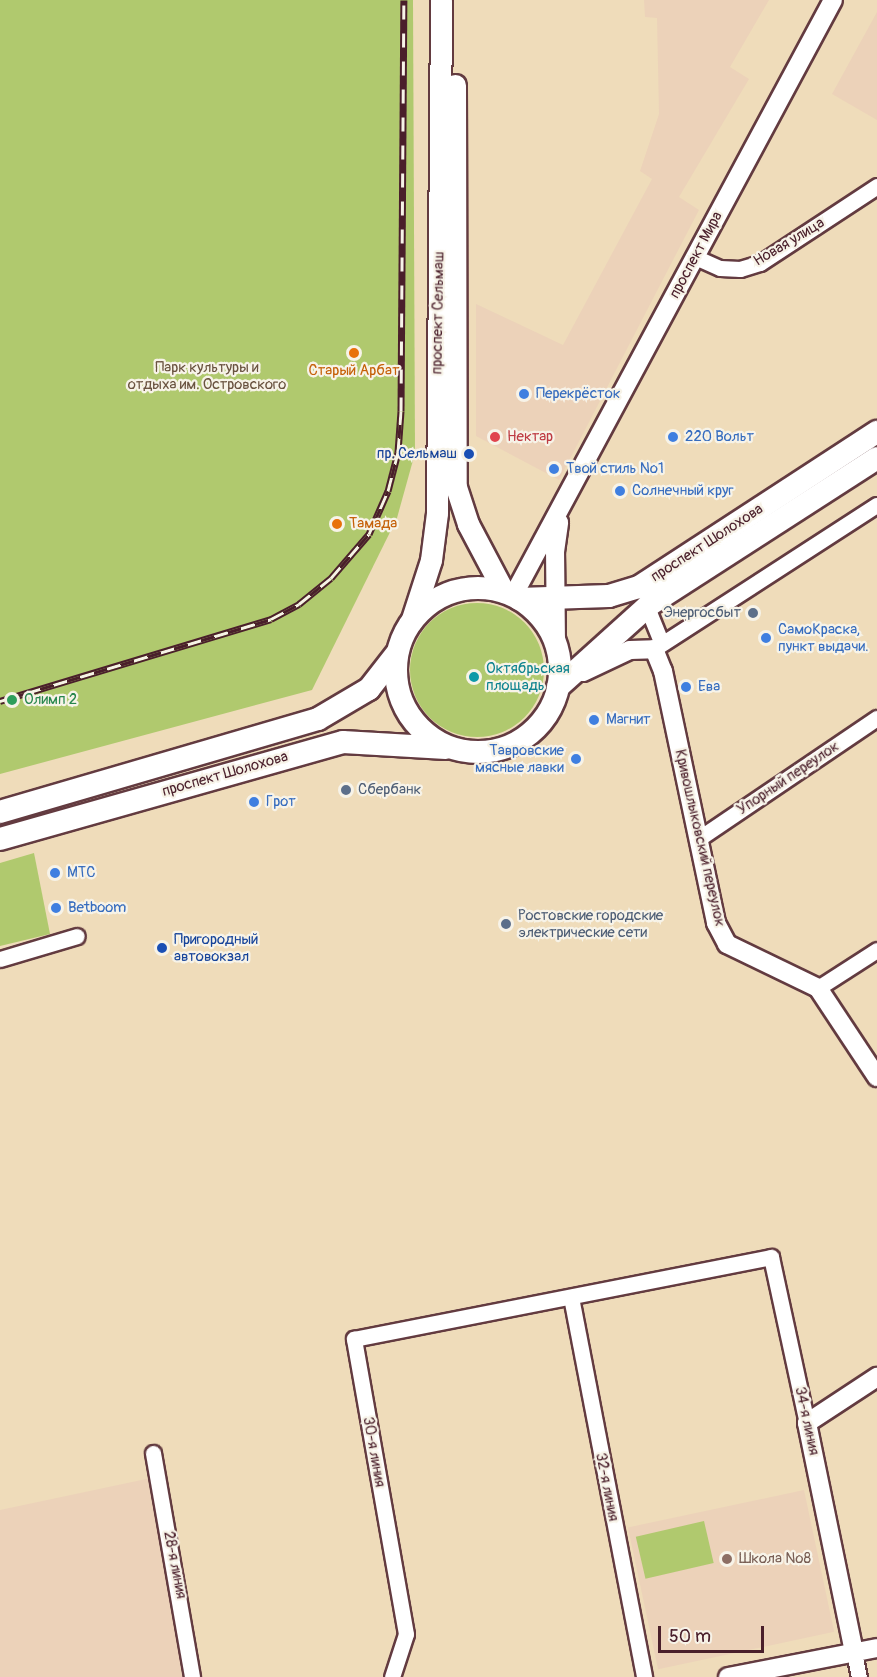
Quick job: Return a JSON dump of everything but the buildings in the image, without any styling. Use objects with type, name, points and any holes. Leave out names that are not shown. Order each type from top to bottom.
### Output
[{"type":"main road","name":"проспект Сельмаш","points":[[411,622],[431,560],[437,513],[441,0]]},
{"type":"main road","name":"проспект Сельмаш","points":[[454,0],[456,487],[468,524],[512,596]]},
{"type":"main road","name":"проспект Шолохова","points":[[512,596],[554,600],[609,596],[639,587],[877,432]]},
{"type":"main road","name":"проспект Шолохова","points":[[565,680],[647,607],[877,458]]},
{"type":"main road","points":[[473,588],[512,596],[536,612],[556,644],[565,680],[540,723],[515,743],[480,752],[454,748],[423,731],[405,709],[396,675],[398,653],[411,622],[432,602],[454,591],[473,588]]},
{"type":"main road","name":"проспект Шолохова","points":[[0,812],[318,719],[369,689],[398,653]]},
{"type":"main road","name":"проспект Шолохова","points":[[0,839],[343,742],[454,748]]},
{"type":"street","name":"проспект Мира","points":[[512,596],[561,511],[833,0]]},
{"type":"street","name":"Новая улица","points":[[695,257],[720,268],[740,268],[760,263],[875,191]]},
{"type":"street","points":[[565,680],[630,650],[658,646],[877,505]]},
{"type":"street","name":"проспект Мира","points":[[556,644],[554,600],[561,511]]},
{"type":"street","points":[[647,607],[658,646]]},
{"type":"street","name":"Кривошлыковский переулок","points":[[658,646],[716,923],[727,944],[818,988]]},
{"type":"street","name":"Упорный переулок","points":[[698,839],[877,718]]},
{"type":"street","points":[[0,959],[77,936]]},
{"type":"street","points":[[877,950],[818,988],[877,1077]]},
{"type":"street","name":"34-я линия","points":[[571,1297],[771,1257],[859,1677]]},
{"type":"street","name":"30-я линия","points":[[392,1677],[406,1634],[354,1339],[571,1297]]},
{"type":"street","name":"32-я линия","points":[[571,1297],[644,1677]]},
{"type":"street","points":[[807,1423],[877,1377]]},
{"type":"street","name":"28-я линия","points":[[153,1453],[192,1677]]},
{"type":"street","points":[[728,1677],[877,1648]]},
{"type":"shaded area","points":[[644,0],[769,0],[730,67],[749,79],[679,197],[699,210],[559,480],[476,436],[476,304],[563,345],[652,179],[640,171],[659,114],[657,18],[645,17]]},
{"type":"shaded area","points":[[877,12],[877,120],[832,94]]},
{"type":"shaded area","points":[[151,1478],[185,1677],[0,1677],[0,1510]]},
{"type":"shaded area","name":"Школа №8","points":[[804,1490],[834,1632],[658,1669],[628,1527]]},
{"type":"green space","name":"Парк культуры и отдыха им. Островского","points":[[0,0],[413,0],[415,453],[397,518],[312,690],[0,774]]},
{"type":"green space","points":[[477,603],[503,608],[524,623],[539,644],[544,670],[539,696],[524,717],[503,732],[477,737],[451,732],[430,717],[415,696],[410,670],[415,644],[430,623],[451,608]]},
{"type":"green space","points":[[34,853],[50,934],[0,946],[0,863]]},
{"type":"green space","points":[[704,1521],[714,1563],[645,1579],[636,1537]]},
{"type":"railway","points":[[0,701],[271,619],[299,604],[331,578],[369,534],[388,491],[398,452],[401,411],[404,0]]},
{"type":"place","name":"Старый Арбат","points":[[354,353]]},
{"type":"place","name":"Перекрёсток","points":[[524,394]]},
{"type":"place","name":"Нектар","points":[[495,437]]},
{"type":"place","name":"220 Вольт","points":[[673,437]]},
{"type":"place","name":"пр. Сельмаш","points":[[469,454]]},
{"type":"place","name":"Твой стиль №1","points":[[554,469]]},
{"type":"place","name":"Солнечный круг","points":[[620,491]]},
{"type":"place","name":"Тамада","points":[[337,524]]},
{"type":"place","name":"Энергосбыт","points":[[753,613]]},
{"type":"place","name":"СамоКраска, пункт выдачи.","points":[[766,638]]},
{"type":"place","name":"Октябрьская площадь","points":[[474,677]]},
{"type":"place","name":"Ева","points":[[686,687]]},
{"type":"place","name":"Олимп 2","points":[[12,700]]},
{"type":"place","name":"Магнит","points":[[594,720]]},
{"type":"place","name":"Тавровские мясные лавки","points":[[576,759]]},
{"type":"place","name":"Сбербанк","points":[[346,790]]},
{"type":"place","name":"Грот","points":[[254,802]]},
{"type":"place","name":"МТС","points":[[55,873]]},
{"type":"place","name":"Betboom","points":[[56,908]]},
{"type":"place","name":"Ростовские городские электрические сети","points":[[506,924]]},
{"type":"place","name":"Пригородный автовокзал","points":[[162,948]]},
{"type":"place","name":"Школа №8","points":[[727,1559]]}]
